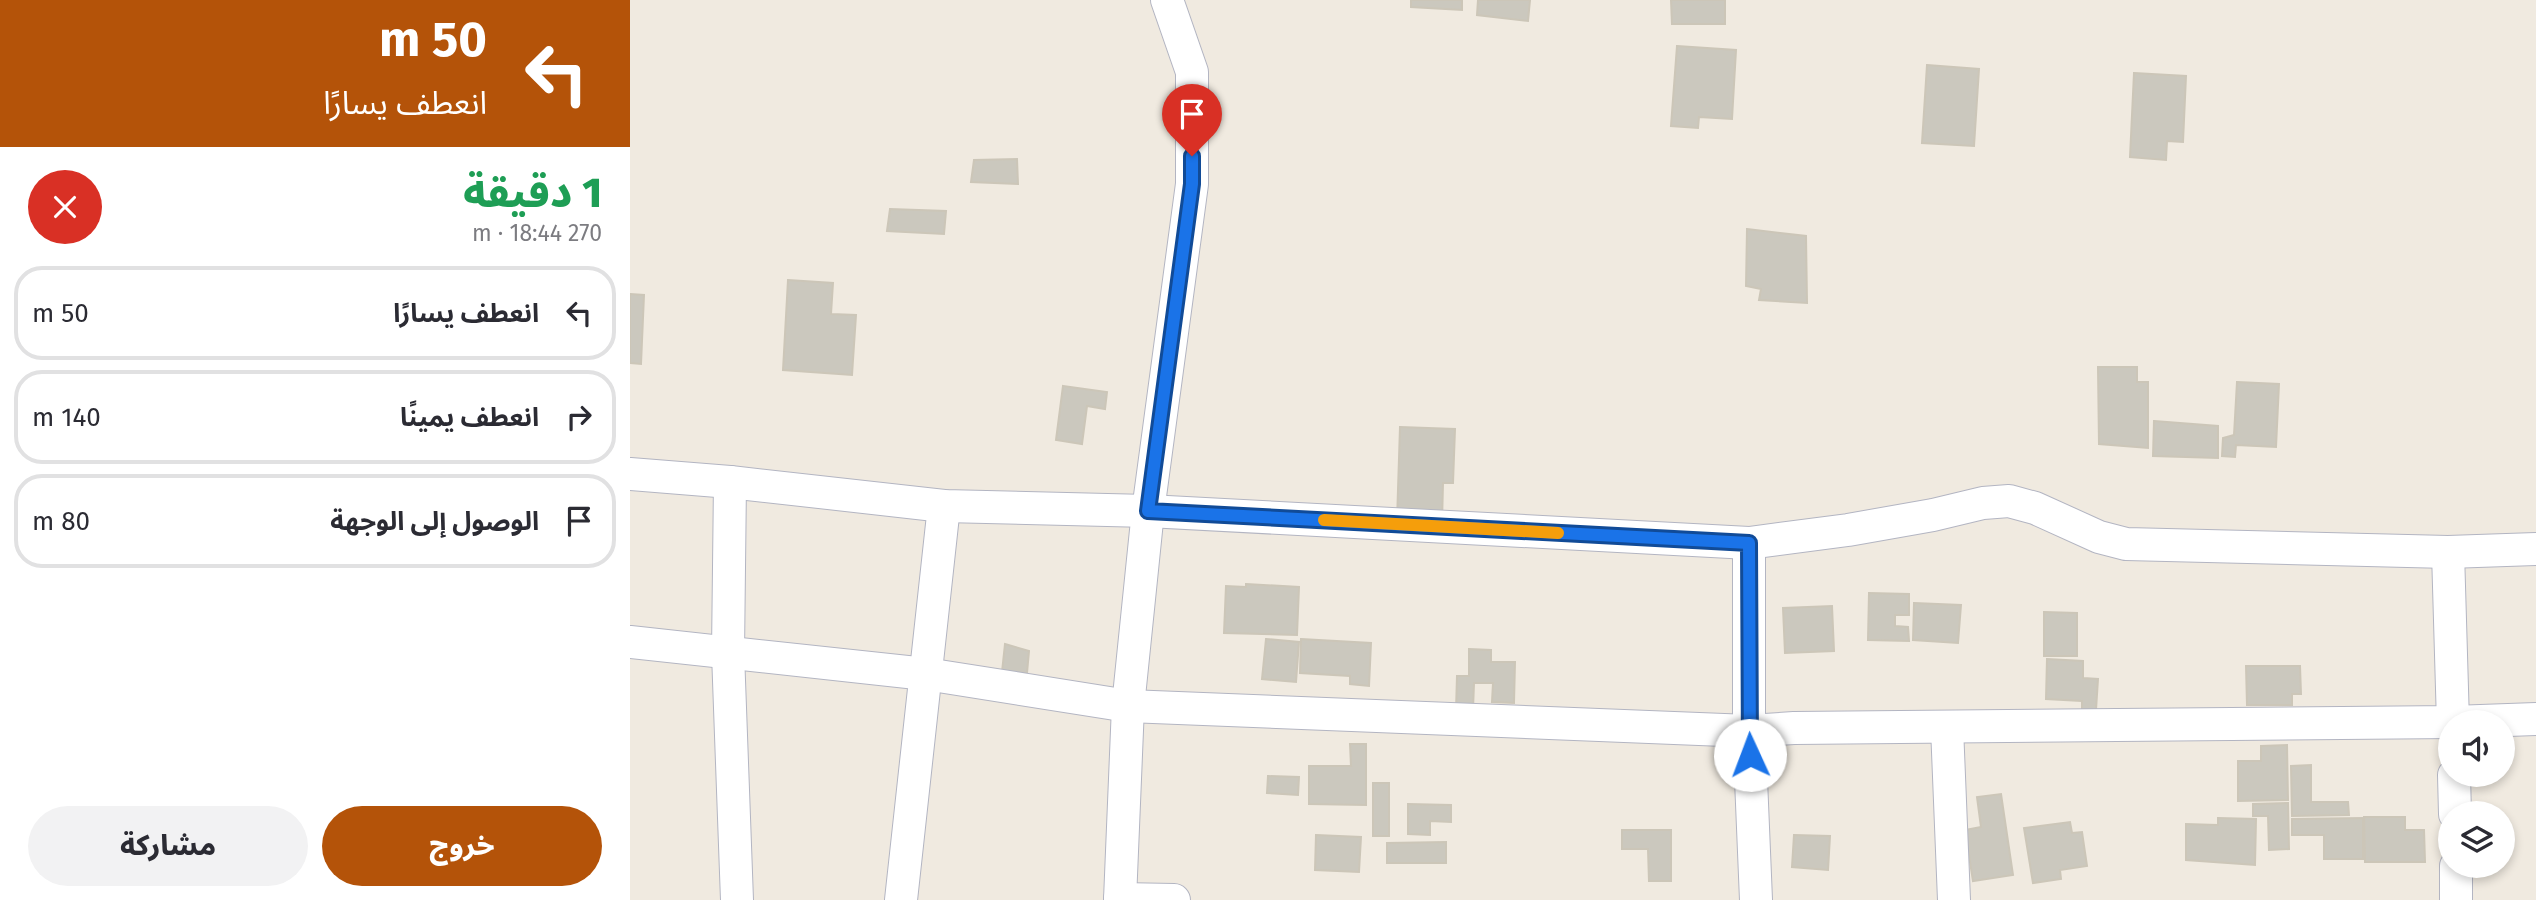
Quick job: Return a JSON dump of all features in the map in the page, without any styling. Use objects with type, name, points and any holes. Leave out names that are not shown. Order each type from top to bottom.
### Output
[{"type":"street","points":[[1167,0],[1192,72],[1192,184],[1148,511],[1128,706],[1120,899],[1174,900]]},
{"type":"street","points":[[630,474],[730,482],[944,506],[1148,511],[1749,543],[1848,530],[1983,503],[2009,501],[2035,508],[2099,537],[2126,544],[2448,552],[2536,550]]},
{"type":"street","points":[[730,482],[728,653],[737,900]]},
{"type":"street","points":[[901,900],[944,506]]},
{"type":"street","points":[[1749,543],[1749,731],[1756,900]]},
{"type":"street","points":[[2448,552],[2454,710]]},
{"type":"street","points":[[630,642],[926,674],[1128,706],[1749,731],[1794,728],[2438,722]]},
{"type":"street","points":[[2515,720],[2536,719]]},
{"type":"street","points":[[1947,727],[1954,900]]},
{"type":"street","points":[[2456,878],[2456,900]]},
{"type":"building","points":[[1411,0],[1462,0],[1462,10],[1411,7]]},
{"type":"building","points":[[1478,0],[1530,0],[1528,21],[1477,15]]},
{"type":"building","points":[[1671,0],[1725,0],[1725,24],[1672,24]]},
{"type":"building","points":[[1677,46],[1736,50],[1732,119],[1699,117],[1698,128],[1671,126]]},
{"type":"building","points":[[1927,65],[1979,69],[1974,146],[1922,143]]},
{"type":"building","points":[[2134,73],[2186,76],[2183,142],[2167,141],[2166,160],[2130,157]]},
{"type":"building","points":[[1017,159],[1018,184],[971,182],[974,160]]},
{"type":"building","points":[[890,209],[946,211],[944,234],[887,231]]},
{"type":"building","points":[[1747,229],[1806,236],[1807,303],[1759,300],[1761,289],[1746,286]]},
{"type":"building","points":[[788,280],[833,283],[831,314],[856,315],[852,375],[783,370]]},
{"type":"building","points":[[630,294],[644,295],[641,364],[630,363]]},
{"type":"building","points":[[2098,367],[2137,367],[2137,382],[2148,382],[2148,448],[2099,444]]},
{"type":"building","points":[[2237,382],[2279,384],[2276,447],[2236,445],[2235,457],[2222,456],[2223,438],[2234,435]]},
{"type":"building","points":[[1063,386],[1107,392],[1105,409],[1087,406],[1082,444],[1056,440]]},
{"type":"building","points":[[2154,421],[2218,426],[2218,458],[2153,456]]},
{"type":"building","points":[[1400,427],[1455,429],[1453,483],[1443,483],[1442,523],[1397,521]]},
{"type":"building","points":[[1246,584],[1299,587],[1297,635],[1224,633],[1226,586],[1246,587]]},
{"type":"building","points":[[1869,593],[1909,594],[1909,615],[1895,615],[1895,626],[1908,627],[1909,641],[1868,640]]},
{"type":"building","points":[[1914,603],[1961,605],[1958,643],[1913,640]]},
{"type":"building","points":[[1832,606],[1834,651],[1785,653],[1783,608]]},
{"type":"building","points":[[2044,612],[2077,613],[2077,656],[2044,656]]},
{"type":"building","points":[[1266,639],[1299,642],[1296,682],[1262,679]]},
{"type":"building","points":[[1301,639],[1371,643],[1369,686],[1350,684],[1350,676],[1300,673]]},
{"type":"building","points":[[1005,644],[1029,651],[1027,673],[1002,672]]},
{"type":"building","points":[[1469,649],[1491,650],[1491,662],[1515,662],[1514,703],[1492,702],[1493,683],[1474,683],[1473,710],[1456,710],[1457,676],[1469,676]]},
{"type":"building","points":[[2047,659],[2083,661],[2083,678],[2098,679],[2096,710],[2082,709],[2082,701],[2046,699]]},
{"type":"building","points":[[2246,666],[2300,666],[2301,694],[2292,694],[2292,705],[2247,705]]},
{"type":"building","points":[[1350,744],[1366,744],[1366,805],[1309,804],[1309,766],[1351,766]]},
{"type":"building","points":[[2287,745],[2288,800],[2238,801],[2238,761],[2261,761],[2261,746]]},
{"type":"building","points":[[2311,765],[2311,802],[2348,802],[2349,815],[2292,816],[2291,766]]},
{"type":"building","points":[[1268,776],[1299,777],[1298,795],[1267,793]]},
{"type":"building","points":[[1373,783],[1389,783],[1389,836],[1373,836]]},
{"type":"building","points":[[2001,794],[2013,875],[1973,881],[1965,830],[1981,827],[1977,797]]},
{"type":"building","points":[[2288,803],[2289,849],[2269,850],[2268,816],[2253,816],[2253,804]]},
{"type":"building","points":[[1408,804],[1451,805],[1451,822],[1430,821],[1430,835],[1408,834]]},
{"type":"building","points":[[2364,817],[2405,817],[2405,830],[2424,830],[2425,862],[2365,862]]},
{"type":"building","points":[[2218,818],[2256,819],[2255,865],[2186,860],[2186,824],[2218,825]]},
{"type":"building","points":[[2363,818],[2363,859],[2324,859],[2324,835],[2292,835],[2292,819]]},
{"type":"building","points":[[2070,822],[2072,833],[2082,832],[2087,866],[2060,870],[2061,879],[2033,883],[2024,828]]},
{"type":"building","points":[[1622,830],[1671,830],[1671,881],[1649,881],[1648,849],[1622,849]]},
{"type":"building","points":[[1316,835],[1361,837],[1359,872],[1315,870]]},
{"type":"building","points":[[1794,835],[1830,836],[1828,870],[1792,867]]},
{"type":"building","points":[[1446,842],[1446,863],[1387,863],[1387,843]]},
{"type":"slow traffic","points":[[1324,520],[1558,533]]},
{"type":"route","points":[[1192,156],[1192,184],[1148,511],[1749,543],[1750,755]]}]
